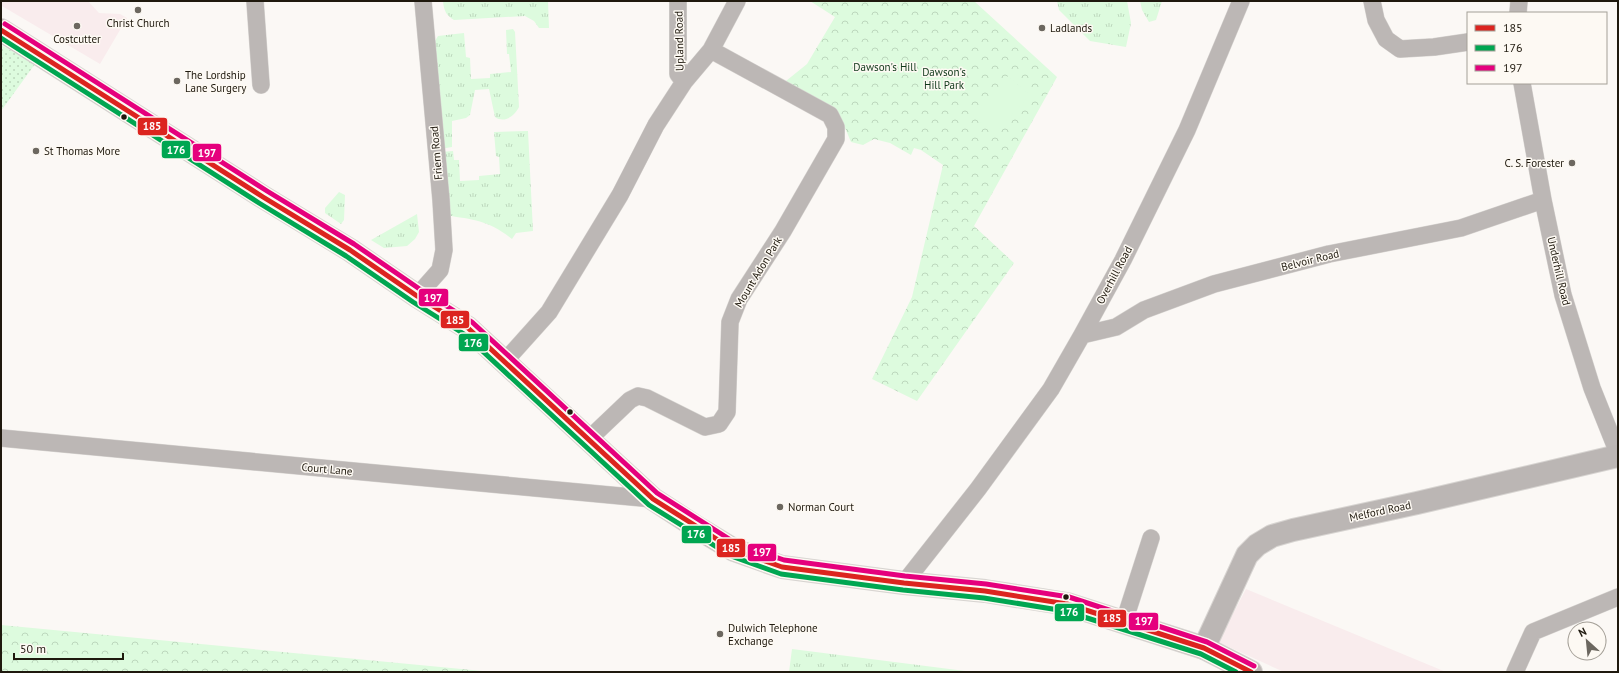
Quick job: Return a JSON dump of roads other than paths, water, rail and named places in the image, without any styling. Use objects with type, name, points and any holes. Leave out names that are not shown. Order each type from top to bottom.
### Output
[{"type":"main road","points":[[1,30],[263,197],[350,250],[417,296],[468,328],[654,499],[734,550],[775,566],[805,571],[985,591],[1067,604],[1204,648],[1252,672]]},
{"type":"street","points":[[255,1],[261,85]]},
{"type":"street","name":"Friern Road","points":[[417,296],[440,270],[444,250],[441,200],[423,1]]},
{"type":"street","name":"Upland Road","points":[[505,361],[550,312],[620,195],[656,125],[684,82],[678,74],[678,1]]},
{"type":"street","points":[[684,82],[711,50],[737,1]]},
{"type":"street","name":"Overhill Road","points":[[904,583],[978,490],[1051,389],[1123,260],[1187,130],[1241,1]]},
{"type":"street","points":[[1372,1],[1376,20],[1386,39],[1400,49],[1434,47],[1467,42]]},
{"type":"street","points":[[1518,12],[1519,1]]},
{"type":"street","name":"Mount Adon Park","points":[[589,439],[630,400],[638,396],[647,398],[704,427],[719,424],[726,412],[730,322],[739,299],[783,231],[836,139],[836,127],[830,115],[711,50]]},
{"type":"street","name":"Underhill Road","points":[[1522,84],[1543,200],[1563,295],[1592,388],[1618,454]]},
{"type":"street","name":"Belvoir Road","points":[[1082,335],[1116,327],[1144,310],[1214,284],[1329,254],[1461,228],[1543,200]]},
{"type":"street","name":"Court Lane","points":[[1,438],[654,499]]},
{"type":"street","name":"Melford Road","points":[[1204,648],[1247,555],[1257,545],[1272,536],[1293,530],[1417,504],[1618,454]]},
{"type":"street","points":[[1124,622],[1150,538]]},
{"type":"street","points":[[1515,672],[1532,632],[1618,597]]},
{"type":"place","name":"Christ Church","points":[[138,10]]},
{"type":"place","name":"Costcutter","points":[[77,26]]},
{"type":"place","name":"Ladlands","points":[[1042,28]]},
{"type":"place","name":"The Lordship Lane Surgery","points":[[177,81]]},
{"type":"place","name":"St Thomas More","points":[[36,151]]},
{"type":"place","name":"C. S. Forester","points":[[1572,163]]},
{"type":"place","name":"Norman Court","points":[[780,507]]},
{"type":"place","name":"Dulwich Telephone Exchange","points":[[720,634]]},
{"type":"park label","name":"Dawson's Hill","points":[[885,67]]},
{"type":"park label","name":"Dawson's Hill Park","points":[[944,78]]}]
